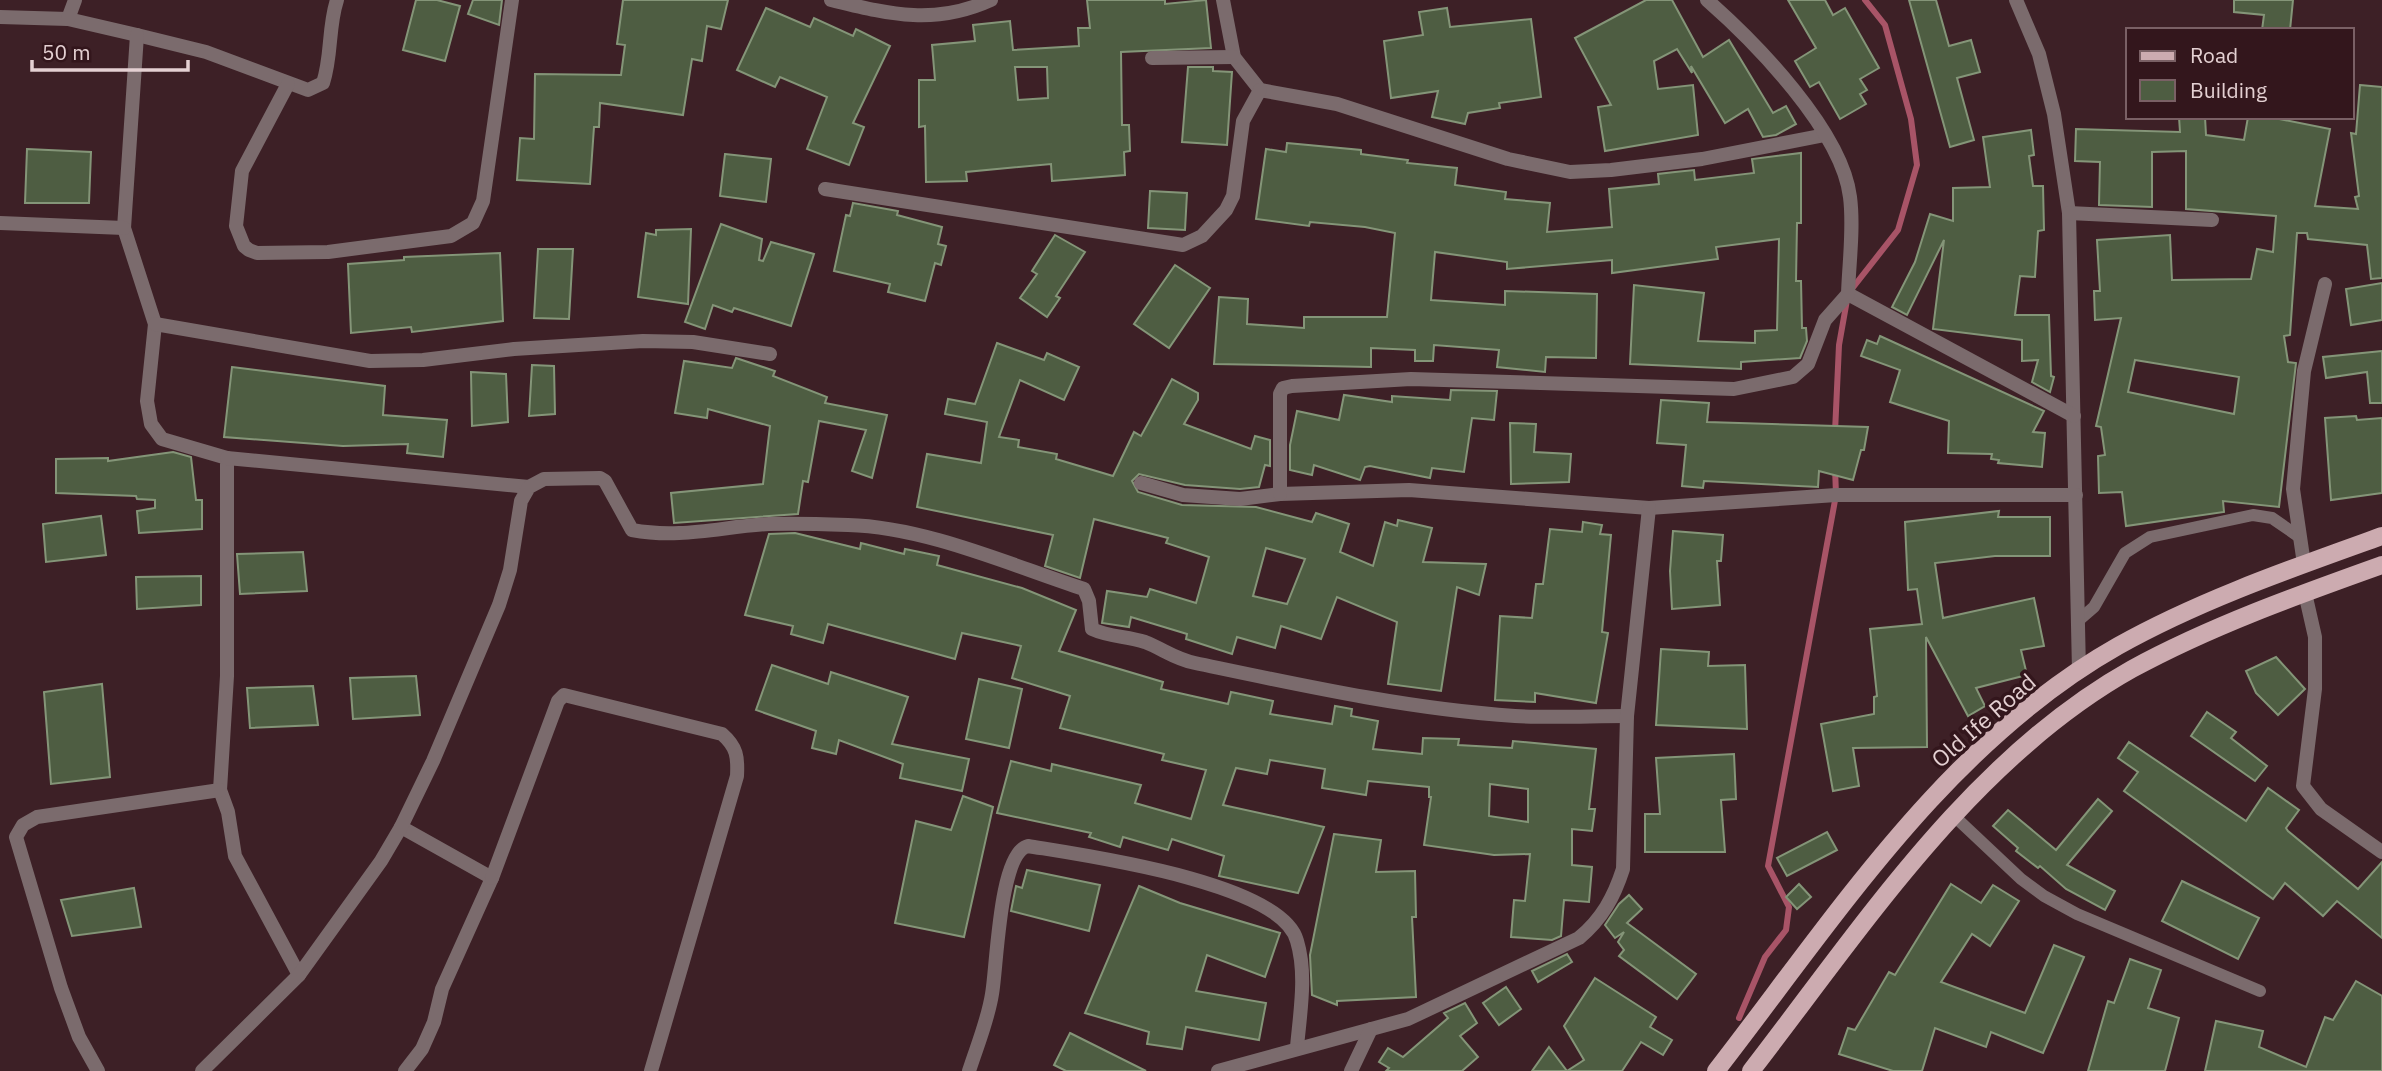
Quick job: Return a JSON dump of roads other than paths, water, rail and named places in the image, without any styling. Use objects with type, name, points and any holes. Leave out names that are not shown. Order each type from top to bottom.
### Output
[{"type":"main road","name":"Old Ife Road","points":[[1716,1071],[1902,832],[1946,785],[2011,724],[2079,671],[2119,645],[2304,564],[2382,536]]},
{"type":"main road","points":[[1751,1071],[1953,815],[2029,744],[2123,675],[2213,631],[2382,565]]},
{"type":"main road","points":[[1807,955],[1828,972]]},
{"type":"street","points":[[68,19],[75,0]]},
{"type":"street","points":[[0,17],[68,19],[206,52],[308,90],[323,83],[328,68],[330,21],[337,0]]},
{"type":"street","points":[[288,84],[242,172],[236,226],[244,246],[257,253],[328,252],[451,236],[473,223],[483,201],[512,0]]},
{"type":"street","points":[[831,0],[909,18],[942,15],[991,0]]},
{"type":"street","points":[[1223,0],[1234,58],[1261,90],[1337,104],[1508,159],[1570,172],[1702,159],[1825,135]]},
{"type":"street","points":[[1280,494],[1280,394],[1283,388],[1424,379],[1734,389],[1793,377],[1808,364],[1825,320],[1848,294],[1850,197],[1840,161],[1825,135],[1771,63],[1707,0]]},
{"type":"street","points":[[2016,0],[2042,66],[2064,168],[2069,213],[2079,671]]},
{"type":"street","points":[[137,36],[124,228],[155,324],[147,401],[155,432],[162,439],[227,458],[529,487]]},
{"type":"street","points":[[1152,58],[1234,58]]},
{"type":"street","points":[[825,189],[1183,245],[1208,230],[1233,196],[1243,121],[1261,90]]},
{"type":"street","points":[[2069,213],[2212,220]]},
{"type":"street","points":[[0,223],[124,228]]},
{"type":"street","points":[[2304,564],[2292,489],[2304,371],[2325,284]]},
{"type":"street","points":[[1848,294],[2074,416]]},
{"type":"street","points":[[155,324],[370,361],[423,360],[514,349],[643,341],[693,342],[770,354]]},
{"type":"street","points":[[227,458],[227,676],[220,790],[228,812],[234,856],[299,975]]},
{"type":"street","points":[[202,1071],[299,975],[382,861],[433,761],[499,605],[510,570],[521,501],[529,487],[544,479],[600,478],[605,481],[632,530],[650,534],[680,536],[769,524],[852,525],[965,547],[1084,589],[1089,601],[1092,629],[1106,635],[1144,642],[1174,658],[1219,668],[1392,701],[1467,711],[1516,716],[1627,716]]},
{"type":"street","points":[[1141,483],[1183,495],[1217,498],[1409,490],[1649,508],[1836,495],[2076,495]]},
{"type":"street","points":[[1218,1071],[1297,1047],[1408,1019],[1579,938],[1597,923],[1616,891],[1623,869],[1627,716],[1649,508]]},
{"type":"street","points":[[2305,593],[2315,637],[2315,689],[2303,786],[2321,809],[2382,852]]},
{"type":"street","points":[[405,1071],[422,1049],[434,1022],[442,989],[492,878],[558,701],[565,695],[722,734],[734,745],[737,776],[651,1071]]},
{"type":"street","points":[[98,1071],[79,1037],[61,988],[16,837],[23,825],[37,817],[220,790]]},
{"type":"street","points":[[401,827],[492,878]]},
{"type":"street","points":[[968,1071],[992,994],[1005,888],[1017,853],[1028,846],[1173,873],[1233,891],[1274,913],[1297,938],[1302,980],[1297,1047]]},
{"type":"street","points":[[1351,1071],[1371,1030]]},
{"type":"lane","points":[[2079,620],[2094,607],[2124,553],[2150,537],[2253,515],[2272,518],[2298,536]]},
{"type":"lane","points":[[1953,815],[2021,880],[2044,897],[2077,914],[2260,991]]},
{"type":"waterway","points":[[1851,290],[1898,230],[1917,165],[1911,119],[1885,25],[1865,0]]},
{"type":"waterway","points":[[1835,432],[1839,345],[1847,300]]},
{"type":"waterway","points":[[1739,1018],[1765,957],[1786,930],[1789,907],[1768,866],[1836,495],[1835,467]]}]
